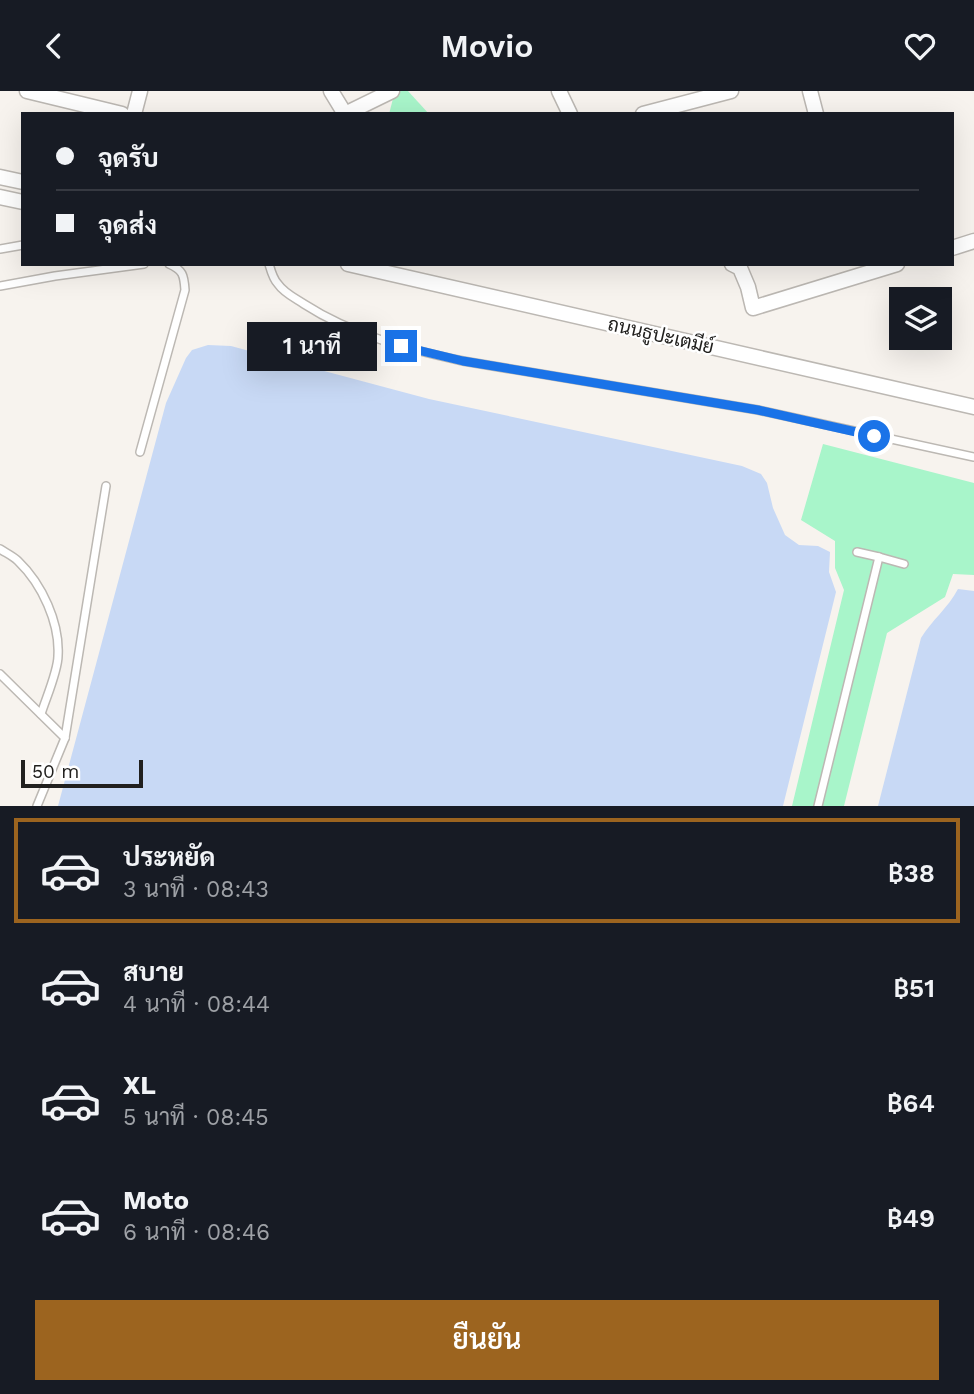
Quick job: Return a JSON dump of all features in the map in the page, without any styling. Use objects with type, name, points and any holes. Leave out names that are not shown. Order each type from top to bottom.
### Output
[{"type":"street","points":[[27,91],[114,112]]},
{"type":"street","points":[[135,112],[141,91]]},
{"type":"street","points":[[331,91],[344,112]]},
{"type":"street","points":[[349,112],[392,91]]},
{"type":"street","points":[[559,91],[569,112]]},
{"type":"street","points":[[651,112],[731,91]]},
{"type":"street","points":[[810,91],[815,112]]},
{"type":"street","points":[[0,177],[21,182]]},
{"type":"street","points":[[0,197],[21,202]]},
{"type":"street","points":[[954,247],[974,241]]},
{"type":"street","name":"ถนนธูปะเตมีย์","points":[[357,266],[974,407]]},
{"type":"street","points":[[736,266],[740,268],[748,287],[753,308],[857,270],[884,266]]},
{"type":"lane","points":[[0,249],[21,245]]},
{"type":"lane","points":[[0,286],[129,266]]},
{"type":"lane","points":[[140,452],[185,290],[184,278],[174,266]]},
{"type":"lane","points":[[270,266],[275,282],[283,290],[317,312],[377,339],[426,353],[758,410],[974,457]]},
{"type":"lane","points":[[37,806],[65,738],[106,486]]},
{"type":"lane","points":[[0,549],[18,560],[37,584],[54,623],[58,659],[41,714]]},
{"type":"lane","points":[[857,552],[904,563]]},
{"type":"lane","points":[[818,806],[879,557]]},
{"type":"lane","points":[[0,674],[65,738]]},
{"type":"green space","points":[[395,91],[408,91],[427,112],[390,112]]},
{"type":"green space","points":[[823,444],[974,483],[974,575],[953,574],[945,597],[887,633],[844,806],[792,806],[844,590],[835,568],[835,541],[801,520]]},
{"type":"water","points":[[208,345],[231,346],[429,399],[742,466],[761,474],[767,483],[773,508],[785,535],[799,545],[818,546],[830,552],[829,572],[836,592],[783,806],[58,806],[166,403],[186,358],[192,350]]},
{"type":"water","points":[[958,589],[974,591],[974,806],[878,806],[921,638]]},
{"type":"route","points":[[401,346],[463,361],[758,410],[874,436]]}]
